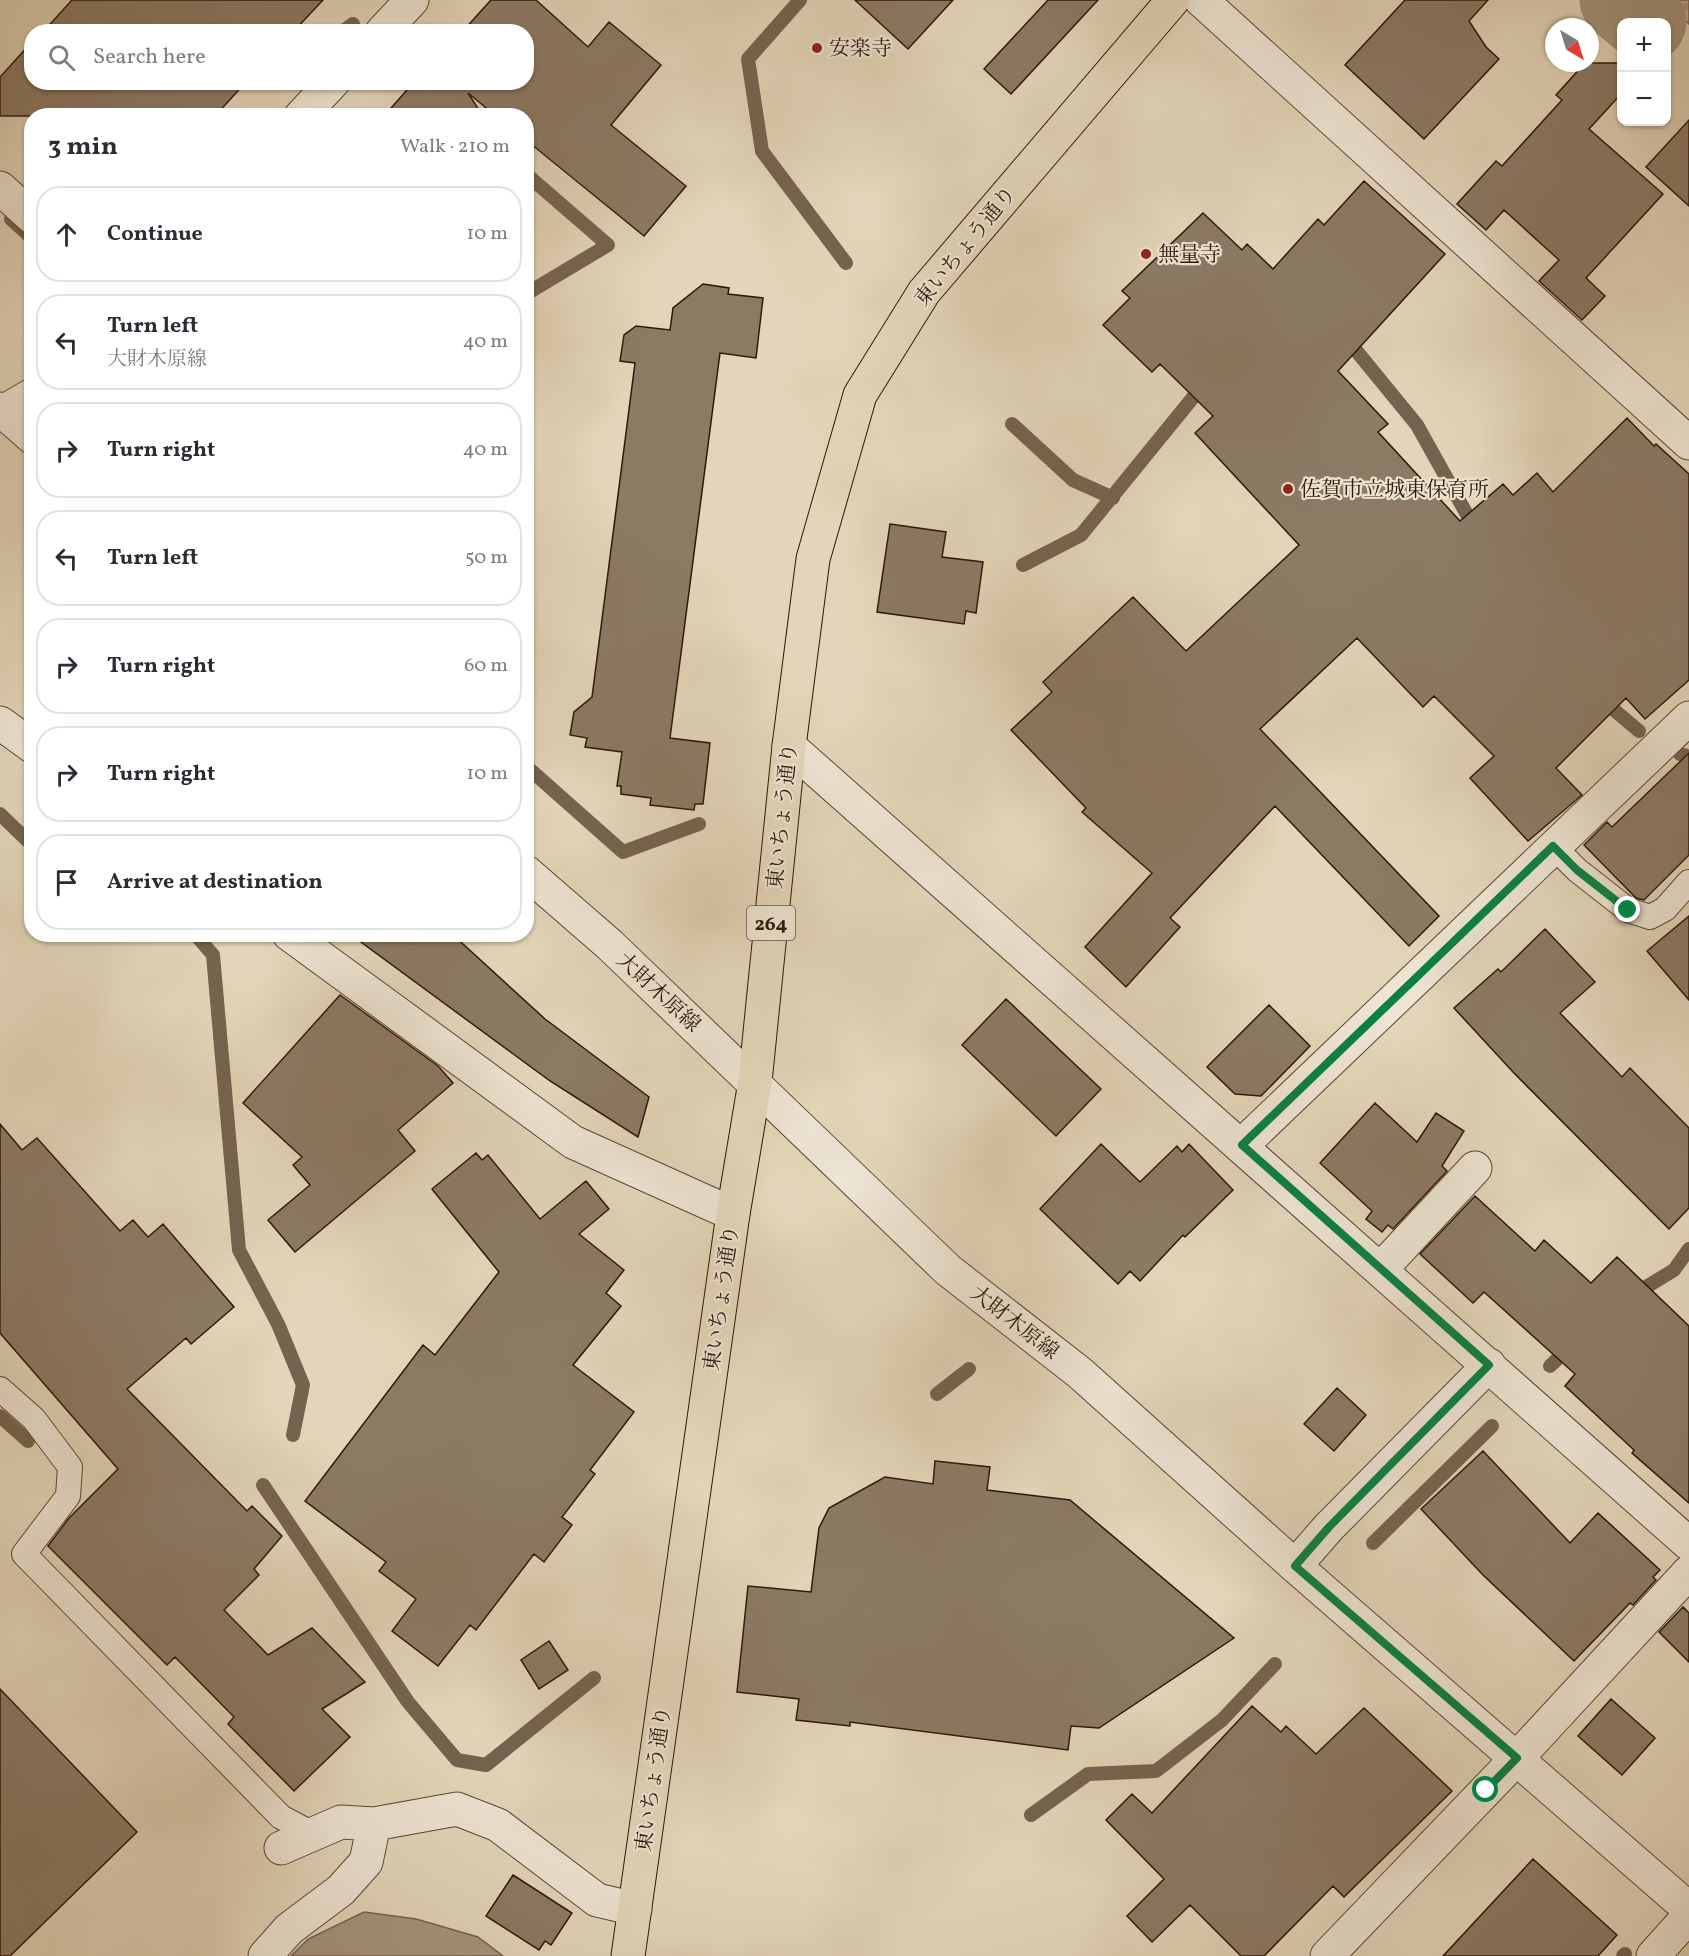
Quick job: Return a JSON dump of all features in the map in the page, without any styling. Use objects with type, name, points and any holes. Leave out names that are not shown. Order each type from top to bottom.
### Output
[{"type":"highway","name":"東いちょう通り","points":[[628,1956],[733,1214],[755,1082],[789,746],[813,559],[860,395],[924,292],[1173,0]]},
{"type":"street","points":[[390,24],[412,0]]},
{"type":"street","points":[[1200,0],[1689,443]]},
{"type":"street","points":[[309,108],[325,90]]},
{"type":"street","points":[[0,188],[24,209]]},
{"type":"street","points":[[24,399],[1,412],[24,431]]},
{"type":"street","points":[[1242,1145],[1689,718]]},
{"type":"street","points":[[0,723],[24,740]]},
{"type":"street","points":[[789,746],[1242,1145],[1689,1544]]},
{"type":"street","name":"大財木原線","points":[[534,879],[610,945],[948,1270],[1080,1373],[1295,1566],[1689,1909]]},
{"type":"street","points":[[300,942],[573,1142],[733,1214]]},
{"type":"street","points":[[1381,1269],[1475,1168]]},
{"type":"street","points":[[1295,1566],[1329,1527],[1489,1365]]},
{"type":"street","points":[[1327,1956],[1517,1758],[1689,1572]]},
{"type":"street","points":[[281,1848],[341,1822],[374,1824],[457,1809],[498,1825],[597,1900],[635,1909]]},
{"type":"street","points":[[265,1956],[289,1929],[341,1890],[366,1862],[374,1824]]},
{"type":"street","points":[[1653,1956],[1689,1916]]},
{"type":"lane","points":[[1553,846],[1577,870],[1628,910],[1650,916],[1665,909],[1689,882]]},
{"type":"lane","points":[[0,1389],[33,1419],[70,1467],[68,1496],[24,1554],[281,1817],[313,1834]]},
{"type":"green space","points":[[1667,0],[1689,0],[1689,24],[1665,2]]},
{"type":"shaded area","points":[[364,1912],[416,1919],[478,1937],[503,1956],[291,1956],[308,1939]]},
{"type":"building","points":[[72,0],[323,0],[300,24],[50,24]]},
{"type":"building","points":[[491,0],[536,0],[588,47],[609,22],[661,65],[611,125],[686,186],[644,236],[534,147],[534,108],[486,108],[468,93],[478,108],[391,108],[407,90],[534,90],[534,24],[469,24]]},
{"type":"building","points":[[855,0],[953,0],[908,49]]},
{"type":"building","points":[[1048,0],[1098,0],[1011,94],[984,69]]},
{"type":"building","points":[[1405,0],[1488,0],[1469,21],[1486,47],[1499,59],[1424,139],[1345,65]]},
{"type":"building","points":[[24,51],[24,90],[239,90],[222,108],[24,108],[24,116],[0,116],[0,77]]},
{"type":"building","points":[[1599,63],[1617,63],[1617,98],[1589,129],[1663,194],[1586,278],[1605,296],[1582,320],[1539,281],[1559,260],[1504,210],[1486,230],[1457,204],[1496,161],[1502,166],[1562,100],[1556,95],[1577,72],[1599,72]]},
{"type":"building","points":[[1689,120],[1689,206],[1646,167]]},
{"type":"building","points":[[1364,181],[1445,254],[1338,371],[1388,424],[1378,432],[1460,521],[1503,484],[1513,495],[1537,473],[1553,492],[1627,418],[1654,446],[1656,444],[1689,474],[1689,680],[1645,719],[1626,698],[1556,768],[1582,795],[1528,841],[1470,778],[1494,756],[1434,696],[1423,707],[1357,638],[1260,729],[1439,916],[1409,946],[1275,806],[1170,918],[1180,927],[1126,987],[1085,947],[1152,873],[1082,812],[1086,808],[1011,730],[1052,692],[1043,682],[1133,597],[1186,651],[1299,545],[1195,433],[1213,416],[1160,364],[1152,372],[1103,325],[1130,298],[1122,291],[1203,213],[1242,250],[1247,244],[1273,269],[1318,219],[1324,225]]},
{"type":"building","points":[[703,284],[729,288],[728,294],[763,298],[756,358],[720,353],[670,738],[710,743],[703,804],[695,804],[694,810],[650,805],[651,798],[621,794],[621,786],[617,786],[622,752],[585,747],[587,738],[570,735],[574,712],[592,697],[635,363],[620,361],[624,335],[636,326],[670,330],[673,308]]},
{"type":"building","points":[[890,524],[946,532],[942,557],[983,562],[976,613],[966,611],[964,624],[877,612]]},
{"type":"building","points":[[1689,753],[1689,855],[1644,900],[1636,898],[1584,845],[1607,822],[1612,827]]},
{"type":"building","points":[[1689,916],[1689,1000],[1647,951]]},
{"type":"building","points":[[1545,929],[1595,982],[1560,1013],[1622,1077],[1630,1068],[1689,1128],[1689,1208],[1669,1229],[1513,1072],[1454,1008],[1498,969],[1501,972]]},
{"type":"building","points":[[361,942],[461,942],[545,1019],[649,1097],[638,1137],[550,1081]]},
{"type":"building","points":[[340,995],[438,1066],[453,1083],[398,1130],[415,1151],[295,1252],[268,1220],[310,1185],[293,1165],[302,1157],[243,1103]]},
{"type":"building","points":[[1006,999],[1101,1089],[1056,1136],[962,1045]]},
{"type":"building","points":[[1269,1005],[1310,1046],[1261,1096],[1235,1094],[1207,1067]]},
{"type":"building","points":[[1375,1103],[1417,1142],[1436,1113],[1464,1131],[1442,1166],[1447,1171],[1393,1229],[1388,1225],[1382,1232],[1366,1219],[1372,1211],[1320,1163]]},
{"type":"building","points":[[0,1124],[22,1150],[37,1138],[120,1231],[133,1220],[148,1237],[163,1224],[234,1307],[191,1344],[186,1338],[127,1389],[247,1511],[252,1506],[282,1536],[254,1569],[259,1575],[224,1610],[268,1655],[312,1628],[365,1682],[322,1709],[350,1737],[294,1791],[228,1724],[234,1717],[175,1657],[167,1665],[48,1546],[69,1518],[118,1469],[0,1333]]},
{"type":"building","points":[[1101,1144],[1140,1182],[1177,1146],[1182,1152],[1189,1144],[1233,1190],[1185,1237],[1183,1235],[1140,1281],[1130,1271],[1118,1284],[1040,1209]]},
{"type":"building","points":[[476,1153],[482,1160],[488,1155],[540,1219],[586,1181],[609,1209],[579,1234],[624,1270],[606,1293],[621,1306],[573,1365],[634,1412],[590,1470],[595,1474],[562,1517],[572,1525],[544,1562],[534,1554],[476,1630],[470,1625],[438,1666],[392,1631],[416,1599],[379,1571],[386,1562],[305,1501],[423,1345],[435,1355],[499,1272],[432,1189]]},
{"type":"building","points":[[1475,1196],[1535,1251],[1544,1240],[1591,1283],[1617,1257],[1689,1326],[1689,1503],[1632,1453],[1634,1450],[1565,1386],[1575,1374],[1484,1292],[1473,1303],[1420,1254]]},
{"type":"building","points":[[1337,1388],[1366,1415],[1334,1451],[1304,1424]]},
{"type":"building","points":[[1483,1451],[1570,1543],[1598,1513],[1660,1570],[1653,1577],[1656,1580],[1633,1605],[1630,1603],[1574,1661],[1483,1575],[1421,1509]]},
{"type":"building","points":[[935,1461],[990,1467],[987,1490],[1070,1500],[1234,1638],[1099,1728],[1071,1726],[1068,1750],[850,1722],[850,1726],[796,1720],[799,1699],[737,1692],[748,1586],[811,1592],[819,1528],[829,1508],[885,1477],[933,1484]]},
{"type":"building","points":[[1683,1607],[1689,1613],[1689,1662],[1659,1632]]},
{"type":"building","points":[[549,1641],[568,1670],[539,1689],[521,1660]]},
{"type":"building","points":[[0,1689],[137,1832],[10,1956],[0,1956]]},
{"type":"building","points":[[1611,1699],[1655,1738],[1622,1775],[1578,1736]]},
{"type":"building","points":[[1252,1706],[1281,1732],[1286,1726],[1316,1754],[1364,1708],[1452,1791],[1344,1897],[1333,1886],[1264,1956],[1241,1956],[1190,1905],[1152,1942],[1127,1916],[1164,1879],[1106,1820],[1132,1794],[1152,1813]]},
{"type":"building","points":[[1533,1859],[1617,1935],[1598,1956],[1443,1956]]},
{"type":"building","points":[[513,1875],[572,1913],[551,1945],[545,1941],[539,1950],[486,1916]]},
{"type":"waterway","points":[[800,0],[748,59],[762,151],[846,263]]},
{"type":"waterway","points":[[1620,0],[1641,18]]},
{"type":"waterway","points":[[534,181],[608,245],[534,289]]},
{"type":"waterway","points":[[11,219],[24,231]]},
{"type":"waterway","points":[[1345,337],[1417,425],[1475,529]]},
{"type":"waterway","points":[[1023,565],[1081,535],[1204,384]]},
{"type":"waterway","points":[[1012,424],[1073,480],[1113,498]]},
{"type":"waterway","points":[[1600,698],[1639,731]]},
{"type":"waterway","points":[[1680,754],[1689,757]]},
{"type":"waterway","points":[[534,773],[623,852],[699,824]]},
{"type":"waterway","points":[[0,814],[24,837]]},
{"type":"waterway","points":[[202,942],[213,955],[239,1250],[278,1324],[303,1385],[293,1435]]},
{"type":"waterway","points":[[1633,1295],[1674,1270],[1689,1249]]},
{"type":"waterway","points":[[1550,1366],[1570,1347]]},
{"type":"waterway","points":[[937,1394],[969,1369]]},
{"type":"waterway","points":[[0,1416],[28,1441]]},
{"type":"waterway","points":[[1373,1543],[1492,1426]]},
{"type":"waterway","points":[[263,1485],[408,1702],[457,1760],[486,1765],[594,1678]]},
{"type":"waterway","points":[[1031,1815],[1088,1774],[1156,1771],[1222,1720],[1275,1664]]},
{"type":"place","name":"安楽寺","points":[[817,48]]},
{"type":"place","name":"無量寺","points":[[1146,254]]},
{"type":"place","name":"佐賀市立城東保育所","points":[[1288,489]]},
{"type":"route","points":[[1486,1790],[1517,1758],[1295,1566],[1329,1527],[1489,1365],[1242,1145],[1553,846],[1577,870],[1628,910]]}]
